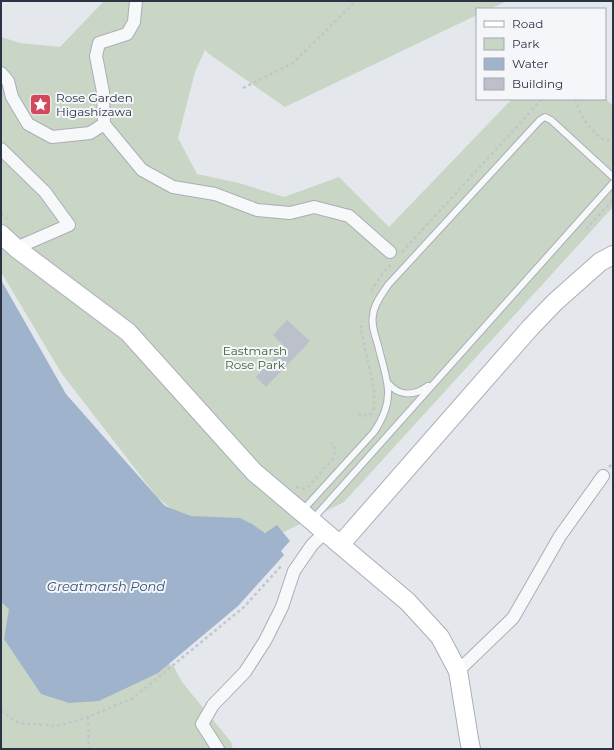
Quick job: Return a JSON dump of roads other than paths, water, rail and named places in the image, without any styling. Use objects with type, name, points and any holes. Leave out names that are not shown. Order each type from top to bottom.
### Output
[{"type":"street","points":[[136,1],[134,22],[127,34],[99,43],[96,56],[103,92],[104,124],[142,170],[173,187],[215,194],[257,210],[290,213],[314,207],[349,216],[390,252]]},
{"type":"street","points":[[1,73],[8,81],[12,98],[28,124],[52,137],[90,133],[104,124]]},
{"type":"street","points":[[1,149],[45,192],[69,225],[16,248]]},
{"type":"street","points":[[1,234],[16,248],[128,332],[254,472],[408,602],[440,637],[458,671],[472,749]]},
{"type":"street","points":[[340,545],[530,328],[555,302],[600,262],[613,254]]},
{"type":"street","points":[[458,671],[513,618],[560,536],[603,476]]},
{"type":"street","points":[[218,749],[202,724],[214,705],[245,672],[265,641],[282,607],[294,571],[312,545],[325,532]]},
{"type":"lane","points":[[306,516],[380,423],[387,402],[388,390],[372,326],[373,314],[379,298],[388,285],[540,120],[545,117],[551,120],[613,177]]},
{"type":"lane","points":[[306,516],[441,375],[613,184]]},
{"type":"lane","points":[[387,382],[391,388],[409,394],[416,393],[426,388],[441,375]]},
{"type":"water","name":"Greatmarsh Pond","points":[[1,280],[66,394],[165,506],[191,516],[240,518],[265,533],[277,525],[290,541],[281,551],[284,555],[238,606],[158,673],[99,701],[69,703],[41,694],[4,639],[9,609],[1,602]]},
{"type":"place","name":"Rose Garden Higashizawa","points":[[40,105]]},
{"type":"park label","name":"Eastmarsh Rose Park","points":[[255,358]]}]
